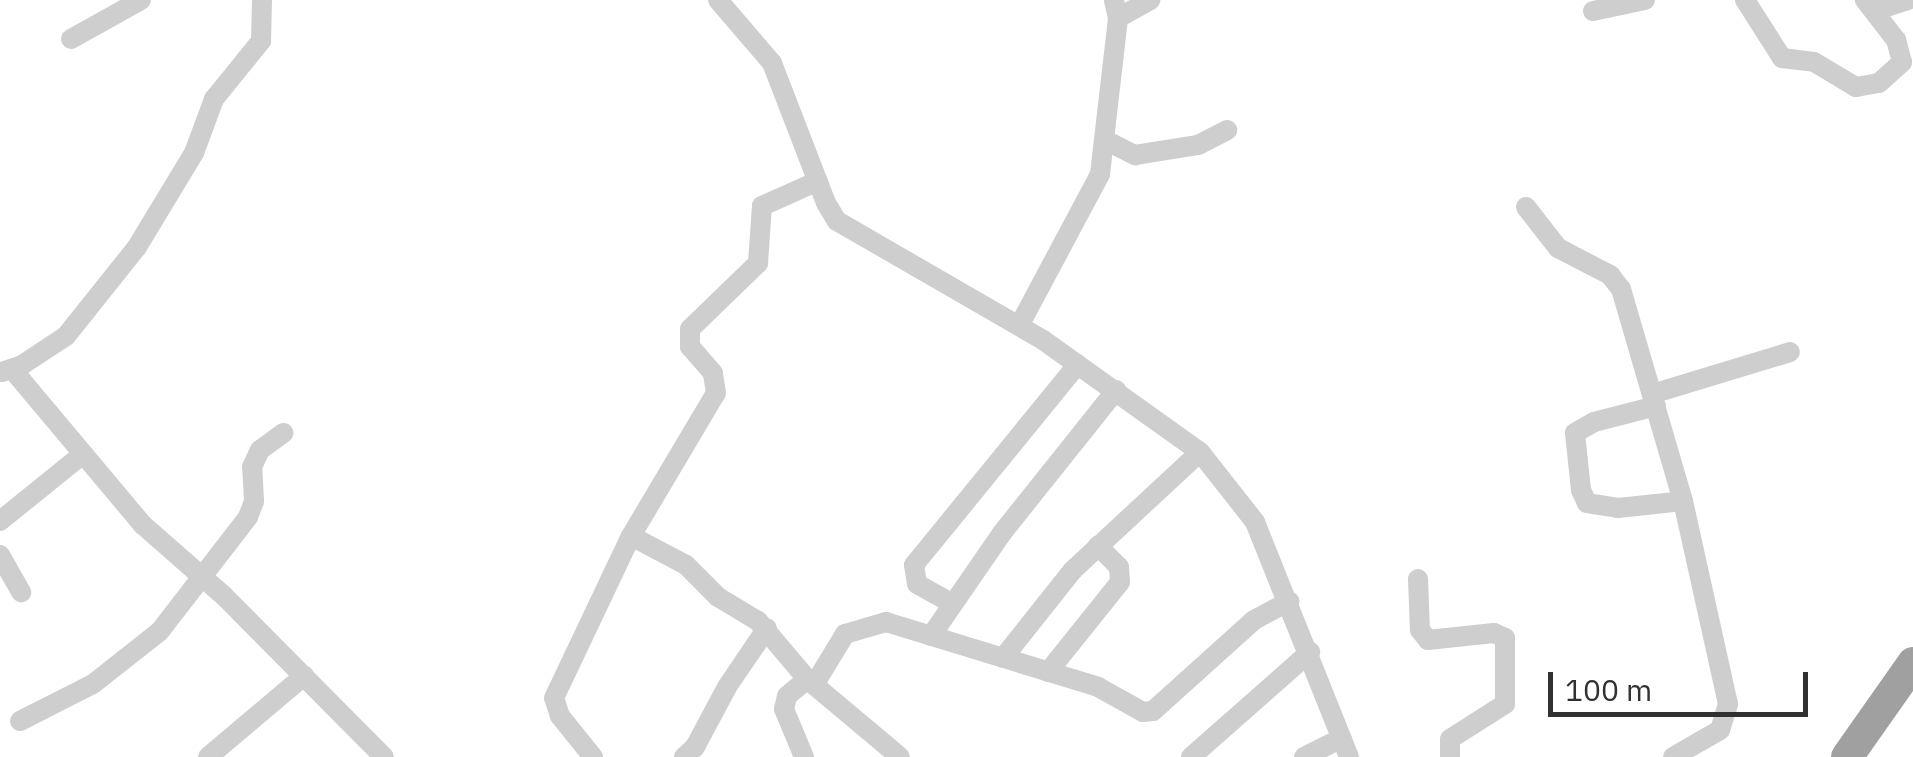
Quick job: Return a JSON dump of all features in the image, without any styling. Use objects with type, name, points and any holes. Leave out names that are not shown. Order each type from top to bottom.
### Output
[{"type":"highway","points":[[1847,757],[1913,664]]},
{"type":"street","points":[[71,39],[141,0]]},
{"type":"street","points":[[262,0],[261,42],[214,99],[194,153],[137,247],[77,325],[6,370],[143,526],[304,676],[374,754]]},
{"type":"street","points":[[718,0],[772,63],[837,221],[1018,326],[1116,390],[1200,452],[1256,522],[1345,748],[1304,757]]},
{"type":"street","points":[[1018,326],[1094,189],[1105,140],[1116,9],[1150,0]]},
{"type":"street","points":[[1593,11],[1645,0]]},
{"type":"street","points":[[1744,0],[1782,58],[1814,62],[1856,87],[1879,83],[1902,62],[1896,40],[1870,6],[1907,0]]},
{"type":"street","points":[[1105,140],[1134,155],[1198,146],[1226,130]]},
{"type":"street","points":[[593,757],[560,716],[554,698],[631,536],[716,392],[713,374],[690,347],[690,330],[758,263],[762,206],[818,181]]},
{"type":"street","points":[[1526,206],[1558,248],[1610,275],[1621,289],[1683,501],[1728,704],[1720,730],[1672,757]]},
{"type":"street","points":[[1683,501],[1618,508],[1587,503],[1581,490],[1575,433],[1594,422],[1790,352]]},
{"type":"street","points":[[953,604],[918,584],[914,565],[1078,364]]},
{"type":"street","points":[[931,636],[1002,533],[1116,390]]},
{"type":"street","points":[[20,720],[84,690],[149,642],[248,516],[254,501],[252,467],[260,450],[283,433]]},
{"type":"street","points":[[1003,658],[1072,570],[1200,452]]},
{"type":"street","points":[[0,521],[83,454]]},
{"type":"street","points":[[631,536],[696,572],[718,596],[767,628],[811,682],[900,757]]},
{"type":"street","points":[[1048,672],[1120,582],[1119,567],[1098,546]]},
{"type":"street","points":[[0,555],[21,592]]},
{"type":"street","points":[[1418,580],[1423,636],[1428,640],[1494,633],[1505,638],[1505,704],[1450,740],[1450,757]]},
{"type":"street","points":[[804,757],[784,709],[787,696],[811,682],[840,640],[852,631],[886,622],[1109,692],[1143,712],[1153,711],[1246,626],[1288,600]]},
{"type":"street","points":[[687,756],[767,628]]},
{"type":"street","points":[[1191,757],[1310,652]]},
{"type":"street","points":[[208,757],[304,676]]}]
